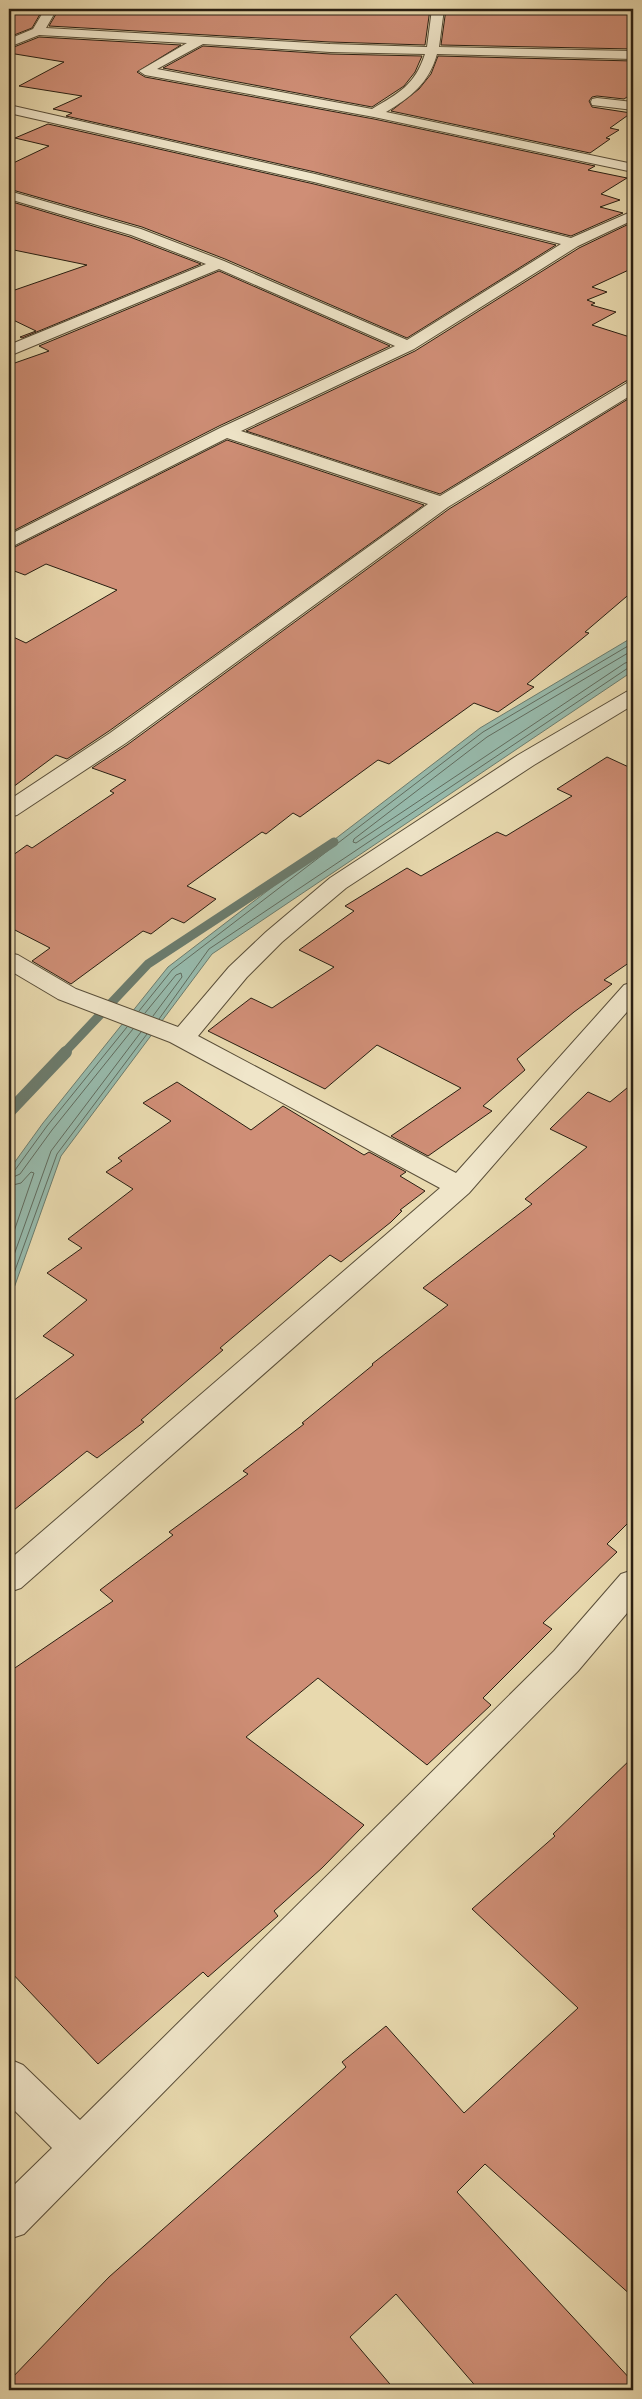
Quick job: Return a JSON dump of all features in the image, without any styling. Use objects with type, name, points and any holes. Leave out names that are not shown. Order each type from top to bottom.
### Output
[{"type":"street","points":[[38,31],[50,9]]},
{"type":"street","points":[[374,113],[412,89],[434,50],[438,9]]},
{"type":"street","points":[[9,43],[38,31],[200,42],[330,48],[633,55]]},
{"type":"street","points":[[200,42],[145,71],[374,113],[633,168]]},
{"type":"street","points":[[597,102],[633,106]]},
{"type":"street","points":[[9,109],[315,178],[573,243]]},
{"type":"street","points":[[9,195],[136,232],[219,264],[408,346]]},
{"type":"street","points":[[9,542],[226,432],[408,346],[573,243],[633,215]]},
{"type":"street","points":[[9,351],[219,264]]},
{"type":"street","points":[[9,810],[118,738],[442,503],[633,387]]},
{"type":"street","points":[[226,432],[442,503]]},
{"type":"street","points":[[181,1037],[238,972],[274,937],[338,883],[526,760],[633,696]]},
{"type":"street","points":[[9,960],[67,994],[181,1037],[459,1186]]},
{"type":"street","points":[[9,1579],[459,1186],[633,990]]},
{"type":"street","points":[[9,2219],[559,1668],[633,1583]]},
{"type":"street","points":[[9,2078],[79,2147]]},
{"type":"water","points":[[633,637],[633,671],[212,954],[61,1156],[9,1302],[9,1170],[43,1123],[168,967],[480,728]]},
{"type":"building","points":[[9,9],[43,9],[32,28],[9,37]]},
{"type":"building","points":[[59,9],[430,9],[425,45],[330,42],[49,26]]},
{"type":"building","points":[[446,9],[633,14],[633,49],[441,45]]},
{"type":"building","points":[[39,37],[181,45],[137,72],[145,77],[374,119],[595,166],[588,170],[627,178],[601,194],[620,200],[600,207],[623,213],[571,236],[315,172],[66,116],[72,113],[53,109],[82,96],[19,86],[64,62],[9,53],[9,49]]},
{"type":"building","points":[[203,46],[330,54],[422,56],[415,72],[404,86],[372,107],[163,68]]},
{"type":"building","points":[[438,56],[633,61],[633,93],[624,99],[597,96],[592,97],[589,101],[592,107],[631,113],[610,128],[619,130],[606,138],[610,139],[590,153],[391,111],[419,89],[431,74]]},
{"type":"building","points":[[48,124],[314,184],[556,245],[407,338],[225,259],[142,227],[9,189],[9,165],[49,146],[15,138]]},
{"type":"building","points":[[9,201],[130,237],[201,264],[22,338],[20,337],[36,331],[9,318],[9,292],[87,265],[9,249]]},
{"type":"building","points":[[633,222],[633,268],[592,287],[607,292],[587,300],[595,303],[591,305],[616,312],[592,325],[633,338],[633,380],[626,381],[440,494],[246,431],[415,351],[579,248]]},
{"type":"building","points":[[219,271],[390,346],[219,426],[9,533],[9,365],[49,351],[39,346]]},
{"type":"building","points":[[633,396],[633,591],[585,632],[589,633],[527,684],[534,687],[498,712],[474,703],[389,764],[378,760],[300,817],[293,813],[266,834],[262,832],[187,886],[216,899],[184,923],[172,918],[151,934],[143,931],[71,984],[32,961],[50,948],[9,927],[9,858],[27,845],[32,848],[114,793],[110,791],[126,780],[92,768],[127,745],[449,509]]},
{"type":"building","points":[[227,440],[424,505],[109,731],[67,759],[56,755],[9,790],[9,635],[26,643],[117,590],[46,564],[25,575],[9,569],[9,550]]},
{"type":"building","points":[[607,757],[633,769],[633,960],[604,980],[612,984],[574,1012],[517,1059],[525,1070],[483,1106],[492,1111],[428,1156],[391,1136],[461,1088],[377,1045],[325,1089],[208,1031],[251,998],[272,1008],[334,967],[299,950],[354,911],[345,906],[407,868],[421,876],[497,832],[506,836],[572,796],[557,789]]},
{"type":"building","points":[[177,1082],[251,1130],[283,1106],[364,1155],[369,1152],[406,1172],[400,1176],[425,1191],[400,1210],[402,1211],[391,1222],[341,1262],[330,1255],[220,1348],[223,1350],[141,1420],[144,1422],[97,1458],[87,1451],[9,1514],[9,1404],[74,1355],[43,1336],[87,1300],[47,1273],[82,1248],[68,1239],[133,1189],[106,1172],[122,1161],[118,1158],[171,1121],[143,1103]]},
{"type":"building","points":[[633,1083],[633,1518],[607,1544],[617,1552],[543,1623],[552,1629],[483,1698],[491,1705],[427,1765],[318,1678],[246,1737],[364,1825],[322,1868],[274,1911],[278,1916],[208,1977],[203,1972],[98,2064],[9,1970],[9,1672],[113,1601],[100,1590],[173,1535],[169,1532],[248,1474],[243,1471],[304,1424],[302,1423],[372,1364],[448,1305],[423,1288],[532,1204],[525,1199],[587,1147],[550,1129],[588,1092],[610,1102]]},
{"type":"building","points":[[633,1757],[633,2297],[485,2164],[457,2192],[633,2382],[633,2390],[479,2390],[396,2294],[350,2337],[395,2390],[9,2390],[9,2381],[109,2277],[346,2067],[342,2062],[386,2026],[464,2113],[578,2008],[472,1909],[555,1836],[553,1834]]},
{"type":"waterway","points":[[64,1053],[148,964],[334,842]]},
{"type":"waterway","points":[[9,1112],[66,1052]]}]
